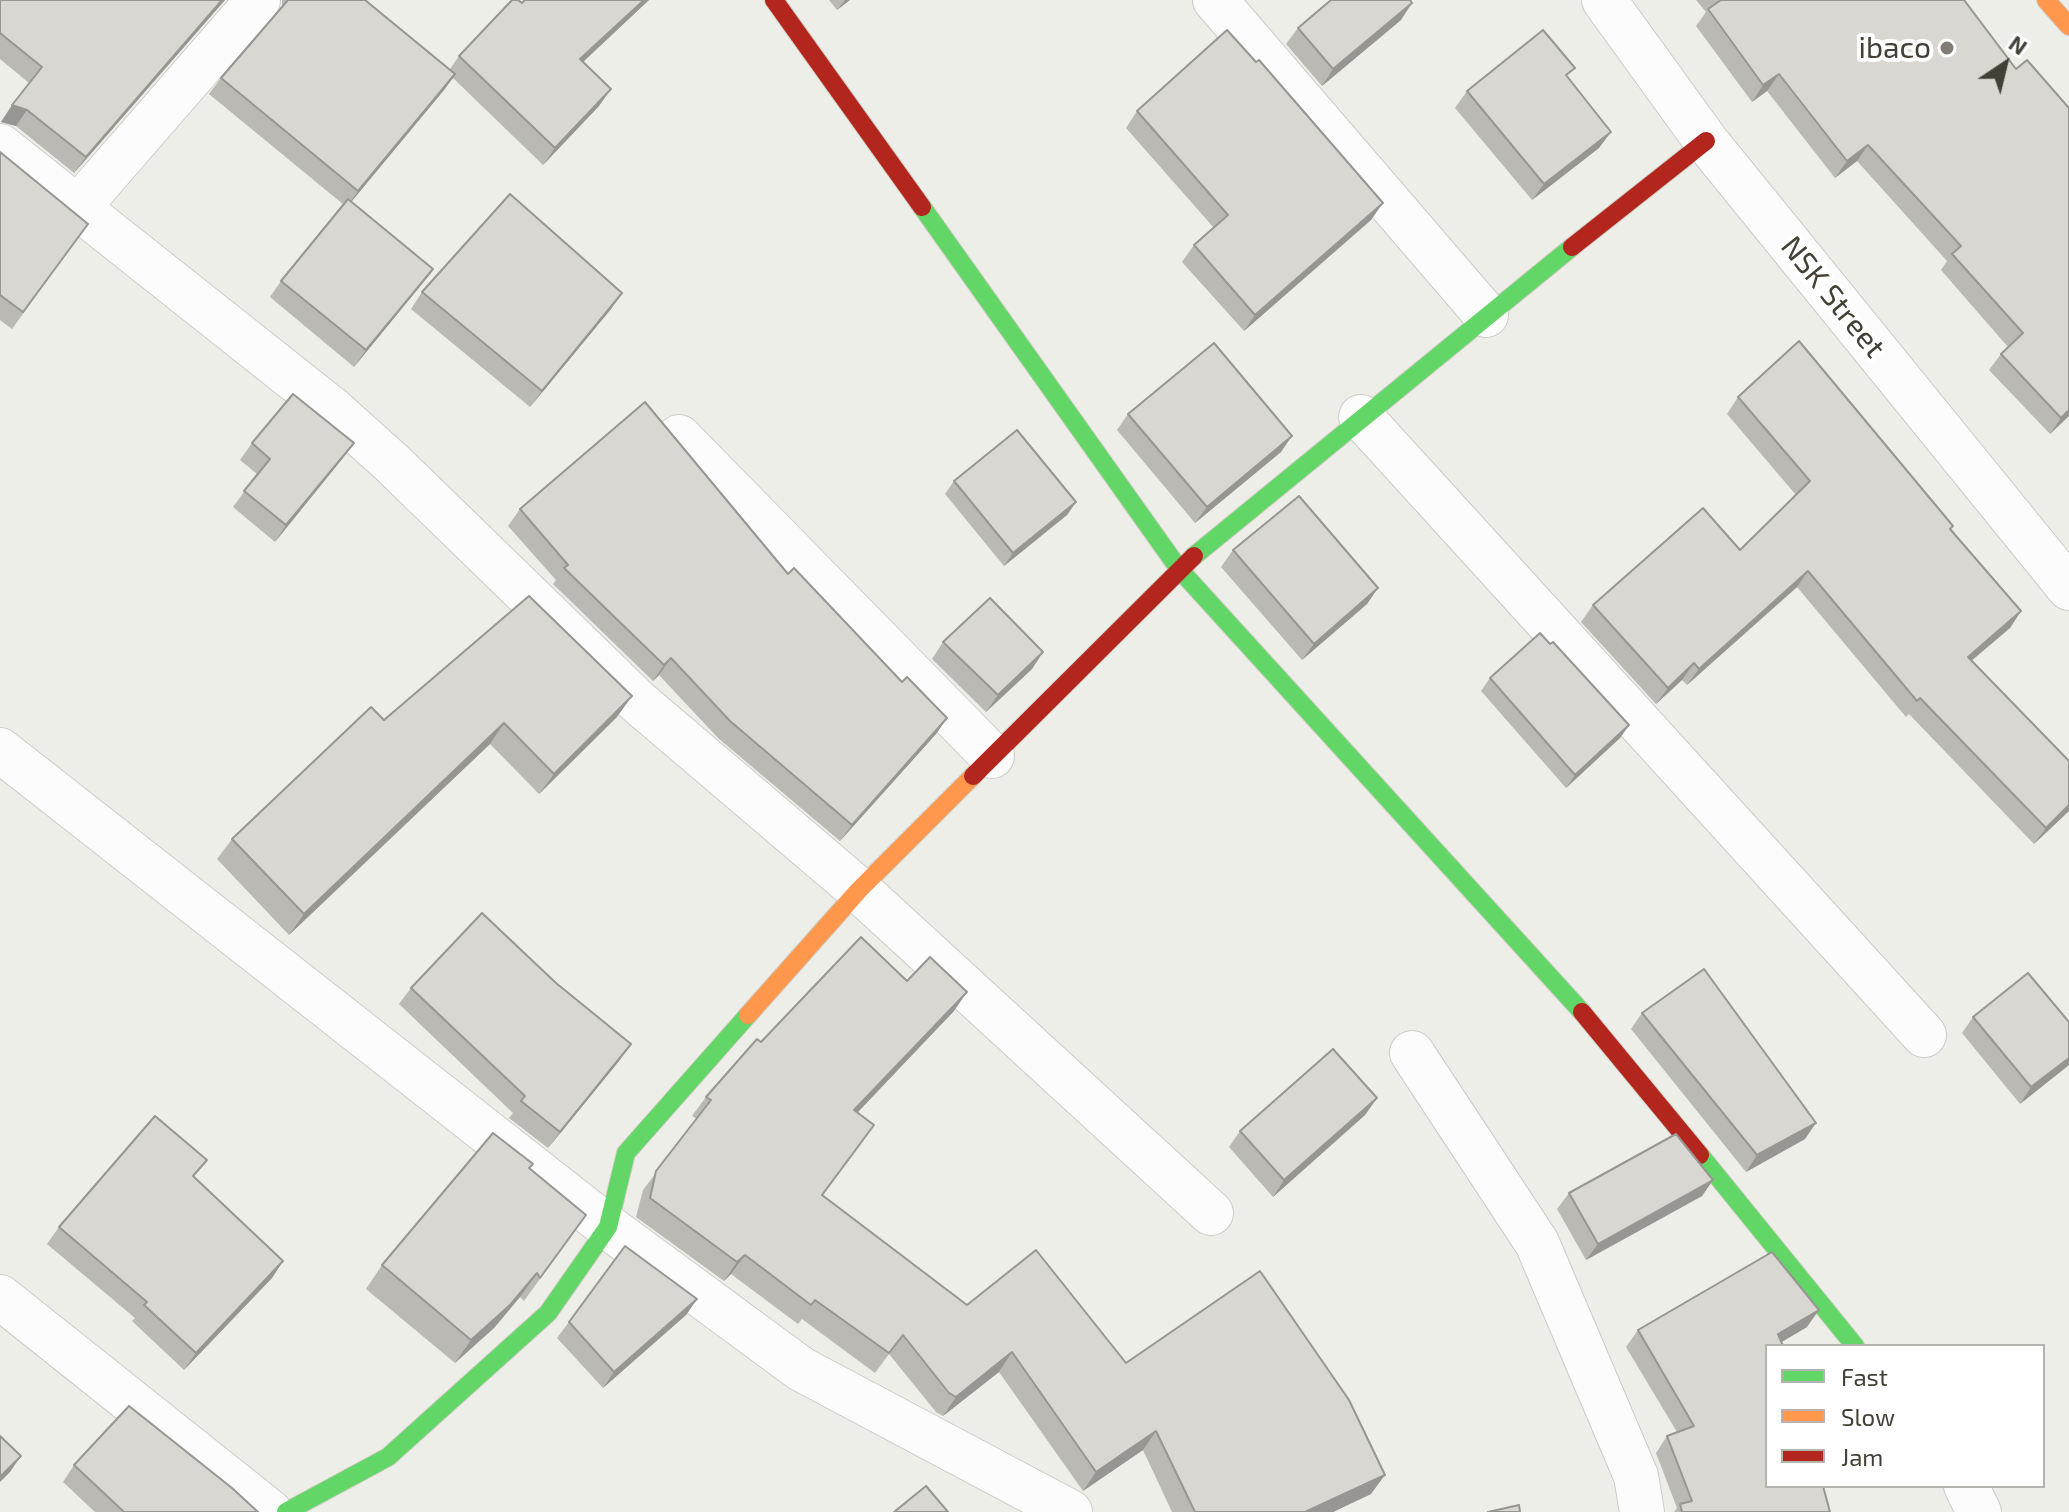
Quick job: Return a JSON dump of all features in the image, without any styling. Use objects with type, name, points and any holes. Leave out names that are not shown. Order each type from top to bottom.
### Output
[{"type":"street","points":[[79,206],[258,0]]},
{"type":"street","points":[[774,0],[1179,569],[1599,1030],[1853,1344]]},
{"type":"street","points":[[1215,0],[1486,315]]},
{"type":"street","name":"NSK Street","points":[[1604,0],[1706,141],[2069,588]]},
{"type":"street","points":[[2046,0],[2069,26]]},
{"type":"street","points":[[286,1512],[388,1457],[548,1313],[608,1227],[626,1153],[859,890],[1179,569],[1486,315],[1706,141]]},
{"type":"street","points":[[0,146],[333,410],[392,463],[638,702],[859,890],[1211,1213]]},
{"type":"street","points":[[1361,417],[1924,1035]]},
{"type":"street","points":[[679,437],[992,756]]},
{"type":"street","points":[[0,750],[608,1227],[801,1369],[1070,1512]]},
{"type":"street","points":[[1412,1053],[1537,1243],[1636,1476],[1642,1512]]},
{"type":"street","points":[[0,1297],[270,1512]]},
{"type":"street","points":[[1967,1488],[1979,1512]]},
{"type":"building","points":[[0,0],[222,0],[86,157],[27,110],[12,105],[42,67],[0,33]]},
{"type":"building","points":[[288,0],[365,0],[455,74],[358,191],[221,78]]},
{"type":"building","points":[[512,0],[522,3],[525,0],[644,0],[580,59],[611,89],[555,148],[459,56]]},
{"type":"building","points":[[1331,0],[1410,0],[1412,3],[1333,69],[1298,28]]},
{"type":"building","points":[[1721,0],[1964,0],[2016,69],[2027,60],[2069,108],[2069,410],[2061,418],[2001,354],[2023,333],[1952,254],[1961,246],[1868,145],[1847,161],[1779,74],[1763,85],[1708,9]]},
{"type":"building","points":[[1227,30],[1256,62],[1259,60],[1383,203],[1255,315],[1194,245],[1228,215],[1137,111]]},
{"type":"building","points":[[1543,30],[1575,68],[1566,75],[1611,132],[1544,184],[1467,91]]},
{"type":"building","points":[[0,152],[88,224],[23,312],[0,295]]},
{"type":"building","points":[[510,194],[622,293],[542,391],[422,292]]},
{"type":"building","points":[[348,199],[433,269],[366,350],[281,281]]},
{"type":"building","points":[[1799,341],[1953,526],[1950,529],[2021,611],[1968,657],[2069,761],[2069,805],[2046,828],[1920,698],[1917,701],[1808,571],[1699,669],[1694,663],[1668,688],[1593,605],[1703,508],[1740,550],[1810,481],[1738,397]]},
{"type":"building","points":[[1214,343],[1292,436],[1207,507],[1128,414]]},
{"type":"building","points":[[293,394],[354,443],[286,525],[244,491],[270,459],[252,443]]},
{"type":"building","points":[[645,402],[788,574],[794,568],[902,682],[907,677],[947,718],[852,825],[730,721],[671,658],[664,665],[564,568],[568,565],[520,509]]},
{"type":"building","points":[[1017,430],[1076,502],[1013,553],[954,481]]},
{"type":"building","points":[[1299,496],[1378,588],[1314,644],[1233,550]]},
{"type":"building","points":[[529,596],[632,696],[554,774],[504,723],[304,914],[232,839],[371,707],[384,720]]},
{"type":"building","points":[[990,598],[1043,652],[998,695],[943,642]]},
{"type":"building","points":[[1540,633],[1550,644],[1553,642],[1629,725],[1575,775],[1490,678]]},
{"type":"building","points":[[482,913],[556,983],[631,1044],[560,1132],[521,1101],[525,1096],[411,988]]},
{"type":"building","points":[[861,937],[907,981],[930,957],[967,992],[854,1110],[874,1125],[822,1195],[967,1305],[1036,1250],[1126,1363],[1260,1271],[1349,1400],[1385,1475],[1305,1512],[1195,1512],[1156,1431],[1096,1472],[1012,1352],[956,1397],[949,1393],[903,1335],[889,1353],[815,1300],[811,1305],[745,1255],[737,1262],[650,1198],[656,1171],[711,1100],[706,1097],[757,1039],[761,1042]]},
{"type":"building","points":[[1704,969],[1816,1123],[1757,1155],[1642,1013]]},
{"type":"building","points":[[2028,973],[2069,1022],[2069,1058],[2031,1087],[1973,1017]]},
{"type":"building","points":[[1333,1049],[1377,1098],[1284,1180],[1240,1131]]},
{"type":"building","points":[[155,1116],[207,1160],[193,1176],[283,1261],[196,1353],[144,1305],[147,1302],[59,1227]]},
{"type":"building","points":[[493,1133],[533,1164],[529,1168],[586,1215],[540,1278],[537,1273],[510,1305],[471,1340],[382,1265]]},
{"type":"building","points":[[1676,1134],[1713,1180],[1598,1244],[1569,1193]]},
{"type":"building","points":[[625,1246],[697,1299],[614,1372],[569,1322]]},
{"type":"building","points":[[1772,1252],[1819,1310],[1778,1334],[1782,1344],[1765,1344],[1765,1488],[1824,1488],[1830,1512],[1682,1512],[1680,1504],[1692,1501],[1667,1436],[1694,1426],[1638,1330]]},
{"type":"building","points":[[129,1406],[258,1512],[124,1512],[74,1465]]},
{"type":"building","points":[[0,1436],[21,1456],[0,1477]]},
{"type":"building","points":[[926,1486],[948,1512],[894,1512]]},
{"type":"building","points":[[1519,1505],[1520,1512],[1488,1512]]},
{"type":"traffic: fast","points":[[922,207],[1179,569],[1582,1012]]},
{"type":"traffic: fast","points":[[1194,556],[1572,247]]},
{"type":"traffic: fast","points":[[286,1512],[388,1457],[548,1313],[608,1227],[626,1153],[748,1015]]},
{"type":"traffic: fast","points":[[1700,1155],[1853,1344]]},
{"type":"traffic: slow","points":[[2046,0],[2069,26]]},
{"type":"traffic: slow","points":[[748,1015],[859,890],[973,776]]},
{"type":"traffic: jam","points":[[774,0],[922,207]]},
{"type":"traffic: jam","points":[[1572,247],[1706,141]]},
{"type":"traffic: jam","points":[[973,776],[1194,556]]},
{"type":"traffic: jam","points":[[1582,1012],[1700,1155]]},
{"type":"place","name":"ibaco","points":[[1947,48]]}]
